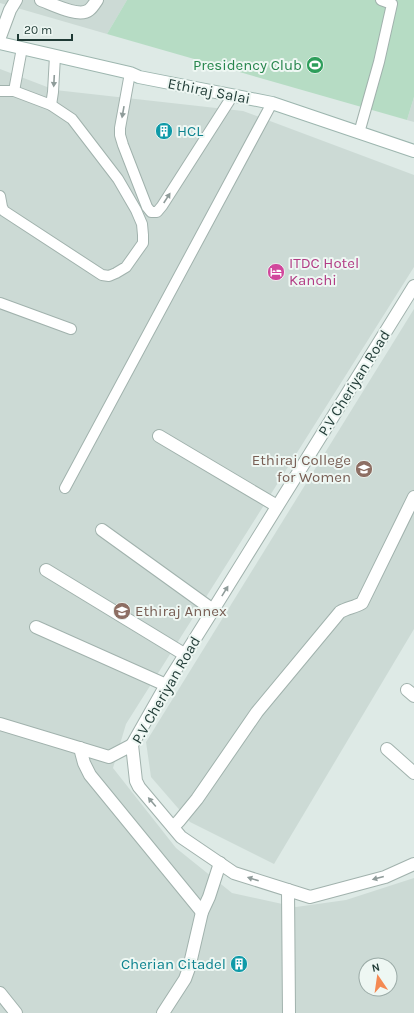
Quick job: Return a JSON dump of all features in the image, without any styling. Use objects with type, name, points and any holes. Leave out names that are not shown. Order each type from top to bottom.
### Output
[{"type":"street","points":[[0,37],[10,10],[16,0]]},
{"type":"street","points":[[41,0],[82,13],[90,10],[96,0]]},
{"type":"street","name":"Ethiraj Salai","points":[[0,42],[130,73],[139,77],[272,103],[414,151]]},
{"type":"street","name":"P.V Cheriyan Road","points":[[414,286],[213,610],[184,654],[132,744],[137,784],[181,837],[234,873],[310,897],[385,876],[414,864]]},
{"type":"street","points":[[159,436],[277,506]]},
{"type":"street","points":[[172,827],[179,821],[197,799],[257,712],[340,612],[362,603],[414,497]]},
{"type":"street","points":[[102,530],[213,610]]},
{"type":"street","points":[[46,570],[184,654]]},
{"type":"street","points":[[36,626],[166,685]]},
{"type":"street","points":[[0,724],[109,757],[132,744]]},
{"type":"street","points":[[80,748],[84,763],[90,775],[202,912]]},
{"type":"street","points":[[387,749],[414,773]]},
{"type":"street","points":[[163,1013],[185,979],[202,912],[209,897],[220,863]]},
{"type":"street","points":[[288,890],[290,1013]]},
{"type":"street","points":[[0,992],[16,1013]]},
{"type":"lane","points":[[359,132],[379,62],[392,4],[381,0]]},
{"type":"lane","points":[[14,91],[22,48]]},
{"type":"lane","points":[[51,105],[55,56]]},
{"type":"lane","points":[[130,73],[120,135],[147,208],[151,212],[157,212],[162,206],[233,96]]},
{"type":"lane","points":[[0,91],[14,91],[51,105],[72,119],[118,179],[136,210],[142,224],[142,243],[126,267],[109,276],[102,274],[4,211],[0,196]]},
{"type":"lane","points":[[65,488],[272,103]]},
{"type":"lane","points":[[0,303],[71,329]]},
{"type":"shaded area","points":[[0,0],[127,0],[107,34],[0,3]]},
{"type":"shaded area","points":[[0,69],[55,90],[243,111],[414,175],[414,267],[126,724],[113,768],[176,848],[232,893],[296,907],[346,900],[414,878],[414,1013],[0,1013]]},
{"type":"shaded area","points":[[414,97],[414,122],[407,120]]},
{"type":"shaded area","name":"Ethiraj College for Women","points":[[414,309],[414,629],[274,864],[190,822],[151,777],[146,742]]},
{"type":"green space","name":"Presidency Club","points":[[127,0],[414,0],[414,97],[407,120],[107,34]]},
{"type":"place","name":"Presidency Club","points":[[315,65]]},
{"type":"place","name":"HCL","points":[[164,131]]},
{"type":"place","name":"ITDC Hotel Kanchi","points":[[276,272]]},
{"type":"place","name":"Ethiraj College for Women","points":[[364,469]]},
{"type":"place","name":"Ethiraj Annex","points":[[122,611]]},
{"type":"place","name":"Cherian Citadel","points":[[239,964]]}]
